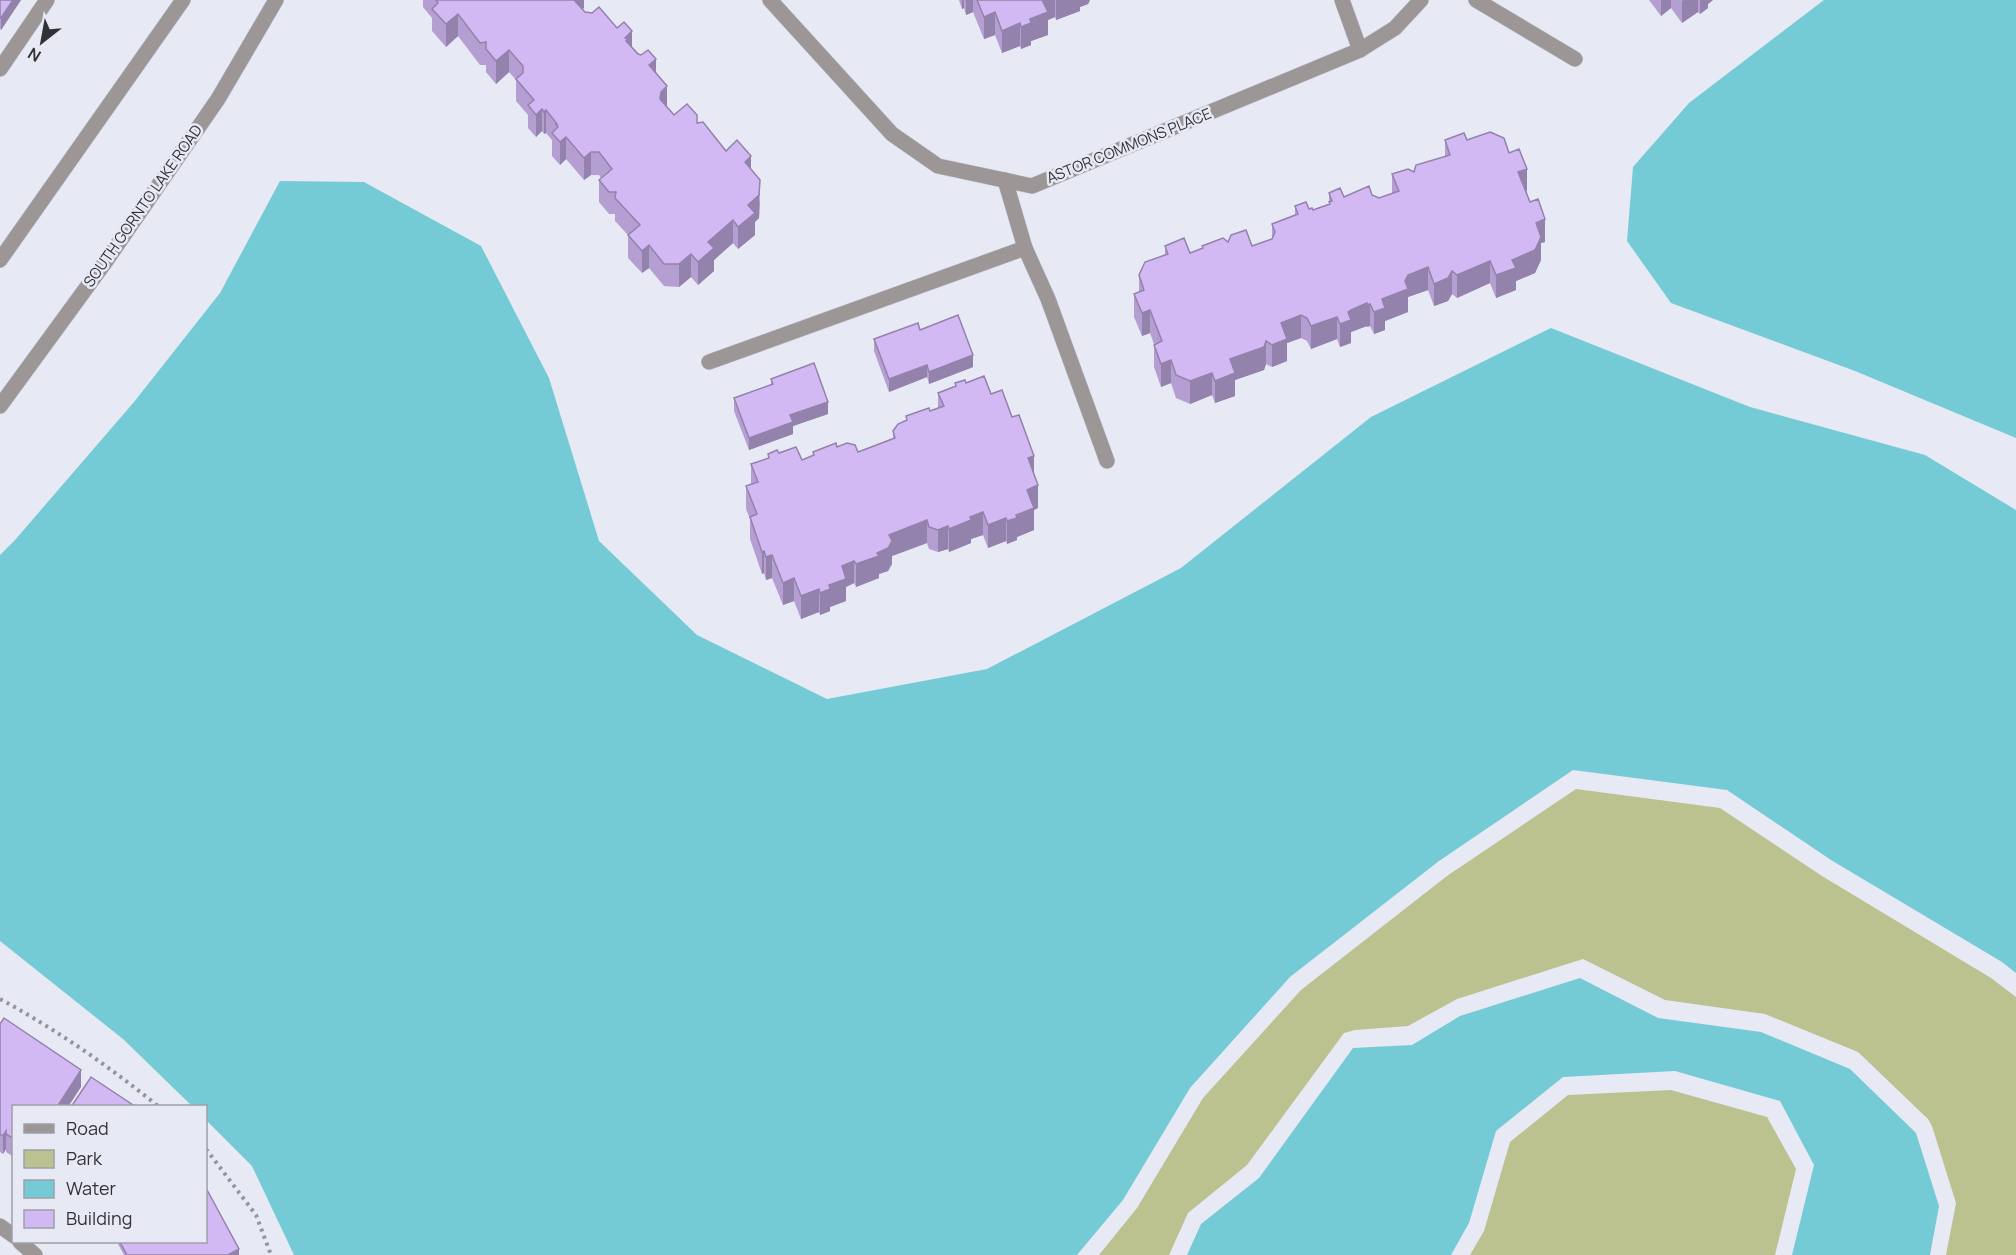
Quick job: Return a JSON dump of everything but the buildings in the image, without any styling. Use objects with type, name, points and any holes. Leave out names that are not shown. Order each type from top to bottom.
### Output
[{"type":"street","points":[[0,69],[47,0]]},
{"type":"street","points":[[0,260],[183,0]]},
{"type":"street","name":"SOUTH GORNTO LAKE ROAD","points":[[0,406],[106,261],[218,99],[276,0]]},
{"type":"street","name":"ASTOR COMMONS PLACE","points":[[770,0],[892,134],[938,166],[1032,186],[1360,50],[1395,28],[1421,0]]},
{"type":"street","points":[[1342,0],[1360,50]]},
{"type":"street","points":[[1476,0],[1575,59]]},
{"type":"street","points":[[1005,180],[1025,248],[1048,299],[1107,461]]},
{"type":"street","points":[[709,362],[1025,248]]},
{"type":"street","points":[[21,1243],[35,1255]]},
{"type":"path","points":[[0,999],[43,1022],[112,1069],[156,1105]]},
{"type":"path","points":[[207,1150],[256,1215],[271,1255]]},
{"type":"green space","points":[[1576,789],[1720,808],[1822,876],[1991,978],[2016,997],[2016,1255],[1946,1255],[1956,1203],[1932,1126],[1928,1119],[1858,1052],[1765,1014],[1665,1000],[1583,959],[1457,999],[1408,1026],[1344,1033],[1247,1165],[1188,1213],[1169,1255],[1099,1255],[1137,1208],[1203,1098],[1301,990],[1447,876]]},
{"type":"green space","points":[[1671,1090],[1767,1117],[1796,1169],[1775,1255],[1470,1255],[1484,1231],[1510,1142],[1568,1095]]},
{"type":"water","points":[[1824,0],[2016,0],[2016,438],[1855,371],[1671,303],[1627,241],[1633,167],[1689,103]]},
{"type":"water","points":[[280,181],[364,182],[481,246],[549,378],[599,541],[697,635],[827,699],[987,669],[1181,568],[1371,417],[1551,328],[1750,407],[1925,455],[2016,510],[2016,973],[2002,962],[1831,860],[1727,790],[1573,770],[1439,861],[1290,977],[1190,1088],[1123,1200],[1077,1255],[294,1255],[252,1166],[207,1121],[207,1105],[191,1105],[123,1039],[0,941],[0,555],[134,402],[220,293]]},
{"type":"water","points":[[1580,978],[1658,1018],[1761,1032],[1850,1069],[1916,1133],[1939,1206],[1930,1255],[1792,1255],[1814,1165],[1780,1101],[1675,1071],[1563,1077],[1496,1131],[1469,1223],[1451,1255],[1187,1255],[1201,1224],[1259,1178],[1353,1048],[1412,1045],[1460,1016]]}]
